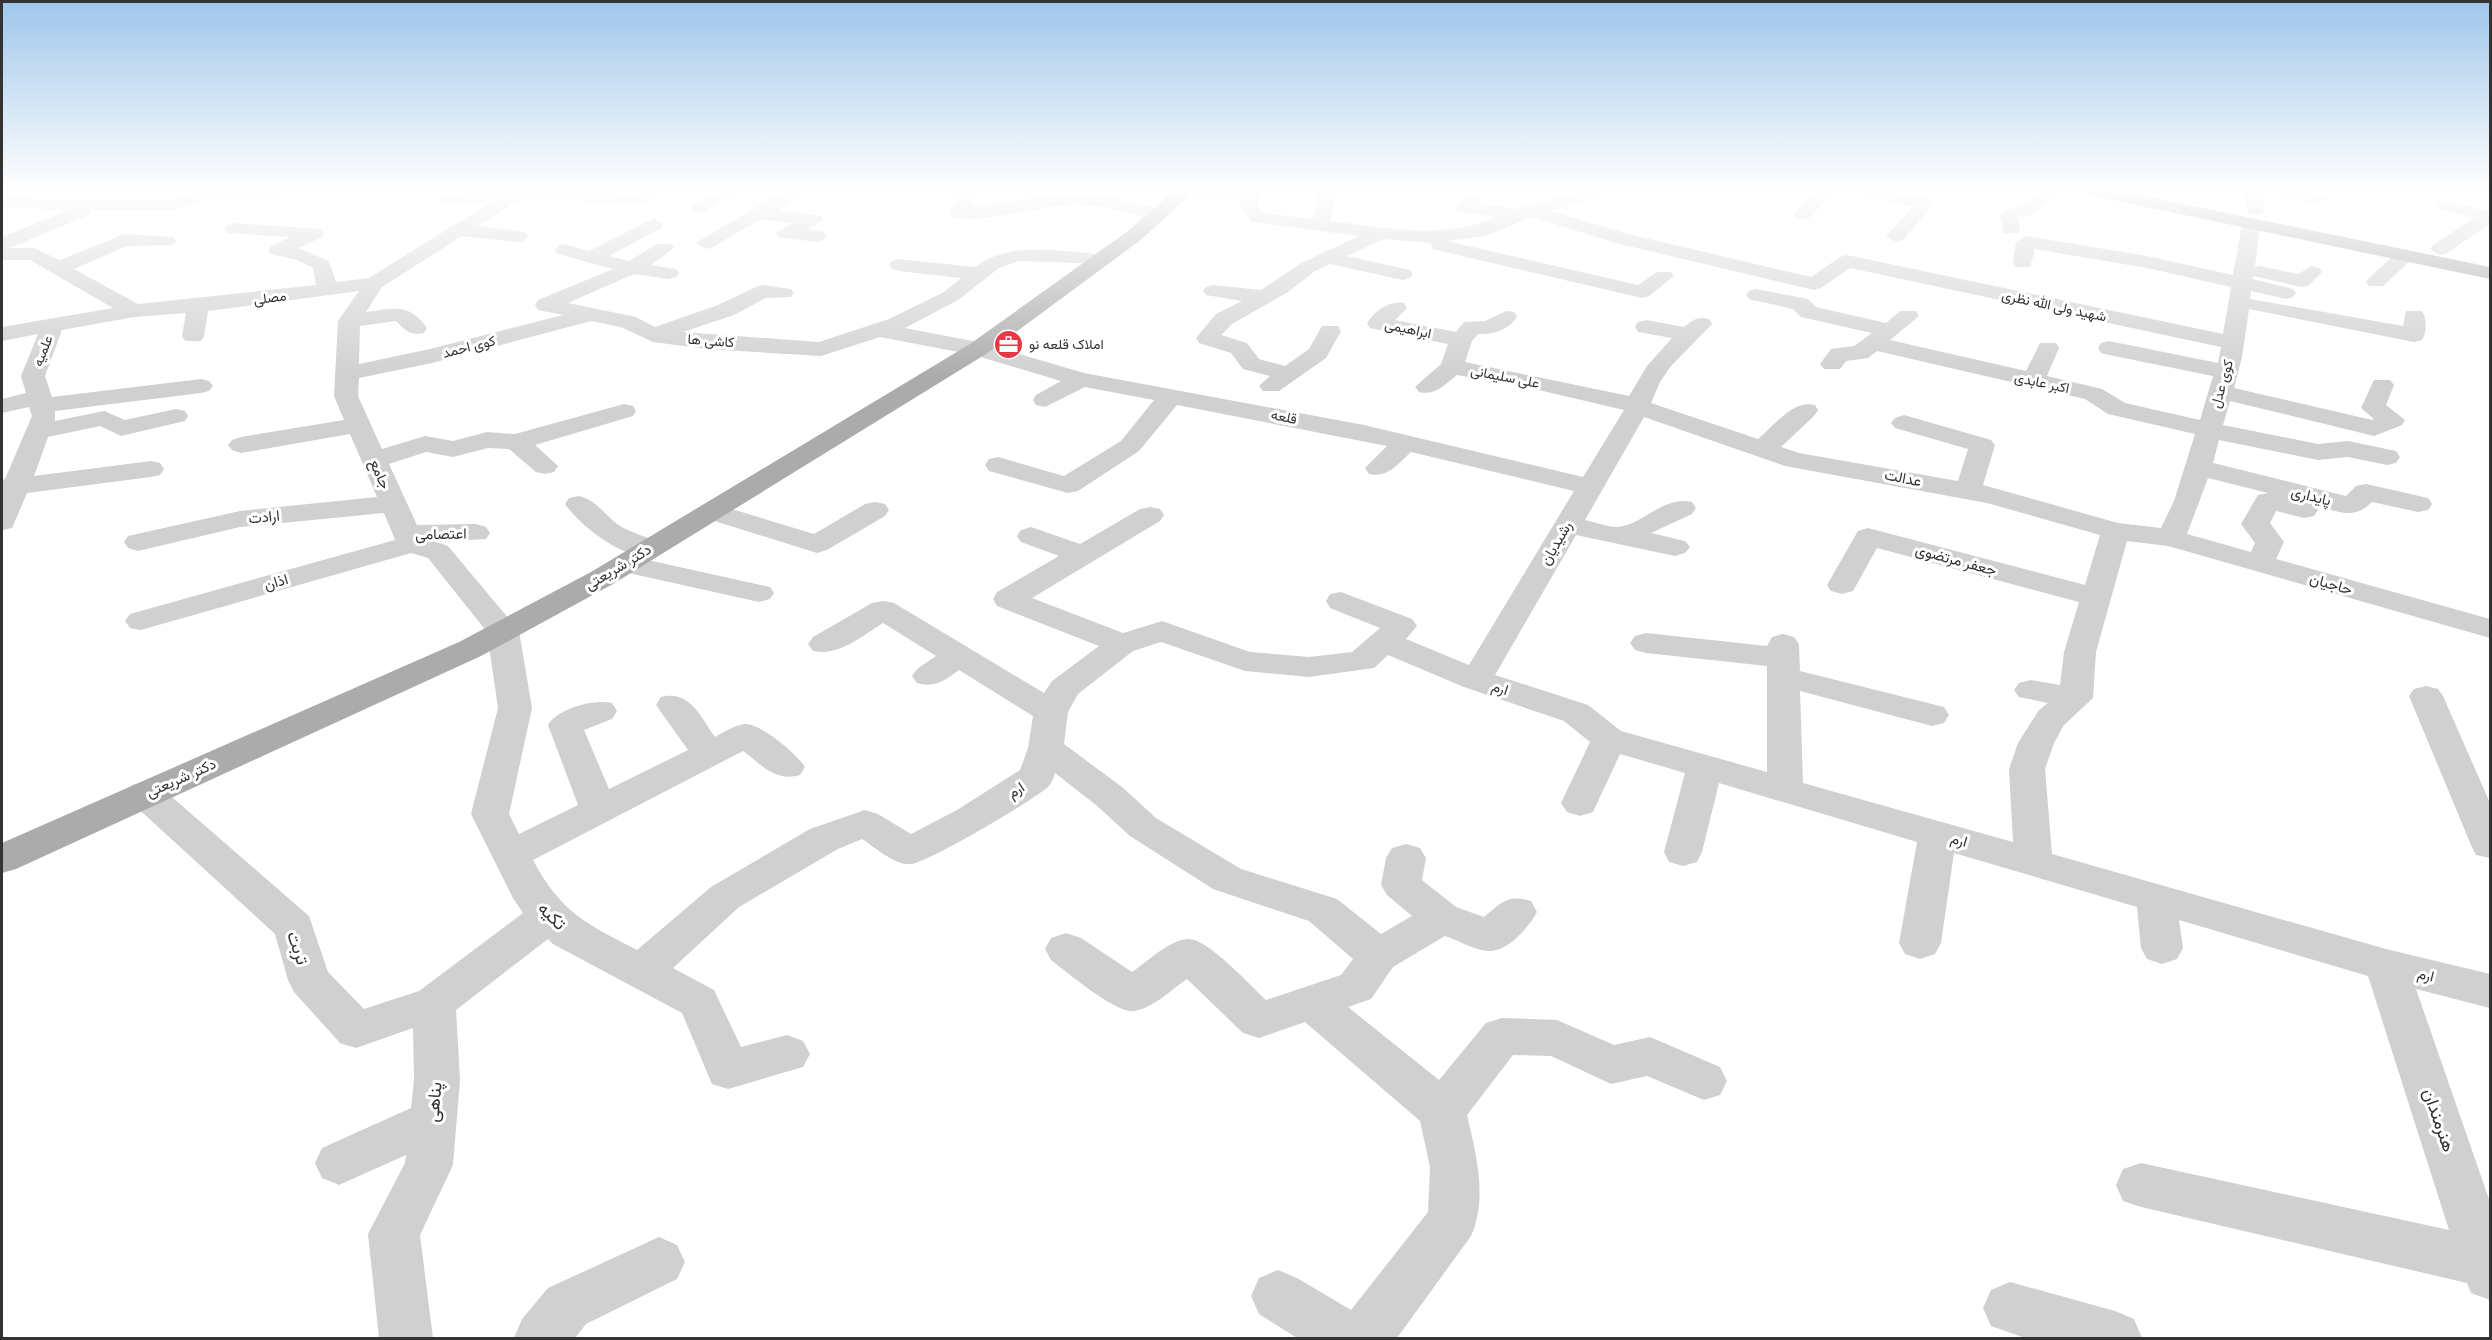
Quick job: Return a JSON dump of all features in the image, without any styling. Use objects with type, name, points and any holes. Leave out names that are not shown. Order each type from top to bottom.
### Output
[{"type":"main road","name":"دکتر شریعتی","points":[[2,859],[470,649],[503,632],[636,557],[978,349],[1110,253]]},
{"type":"main road","points":[[2390,253],[2490,273]]},
{"type":"main road","points":[[2455,253],[2490,260]]},
{"type":"street","points":[[12,274],[57,267],[93,253]]},
{"type":"street","points":[[291,253],[303,255],[322,265],[328,290]]},
{"type":"street","name":"مصلی","points":[[134,311],[198,305],[245,310],[328,290],[375,283],[423,253]]},
{"type":"street","points":[[575,253],[632,268],[669,273]]},
{"type":"street","points":[[592,257],[600,253]]},
{"type":"street","points":[[632,268],[657,253]]},
{"type":"street","name":"کاشی ها","points":[[632,268],[546,305],[628,322],[653,335],[707,342],[821,349],[897,324],[951,296],[1007,253]]},
{"type":"street","points":[[1067,253],[1100,260]]},
{"type":"street","points":[[1288,374],[1251,364],[1239,348],[1208,338],[1224,320],[1263,297],[1299,263],[1329,258],[1340,253]]},
{"type":"street","points":[[1446,265],[1463,253]]},
{"type":"street","points":[[1472,253],[1642,292],[1664,276]]},
{"type":"street","name":"شهید ولی الله نظری","points":[[1680,253],[1814,284],[1847,261],[2233,343]]},
{"type":"street","points":[[2023,263],[2024,253]]},
{"type":"street","points":[[2090,253],[2147,262],[2286,293]]},
{"type":"street","points":[[2136,253],[2332,312],[2373,327],[2414,335],[2414,316]]},
{"type":"street","name":"کوی عدل","points":[[2170,538],[2188,501],[2223,382],[2233,343],[2248,253]]},
{"type":"street","points":[[2,254],[34,254],[134,311]]},
{"type":"street","points":[[2376,282],[2404,256]]},
{"type":"street","points":[[1329,258],[1403,274]]},
{"type":"street","points":[[899,265],[980,274]]},
{"type":"street","points":[[2162,286],[2302,281],[2312,272]]},
{"type":"street","points":[[349,321],[375,283]]},
{"type":"street","points":[[653,335],[726,309],[763,291],[784,293]]},
{"type":"street","points":[[1213,291],[1263,297]]},
{"type":"street","name":"اکبر عابدی","points":[[1756,295],[1800,304],[1801,316],[2033,381],[2093,394],[2117,409],[2318,452],[2348,449],[2387,457]]},
{"type":"street","points":[[193,336],[198,305]]},
{"type":"street","name":"ابراهیمی","points":[[1396,308],[1378,323],[1461,340]]},
{"type":"street","name":"علمیه","points":[[2,522],[9,486],[44,416],[33,376],[53,325],[134,311]]},
{"type":"street","points":[[349,321],[401,314],[416,328]]},
{"type":"street","name":"کوی احمد","points":[[347,373],[432,356],[590,314]]},
{"type":"street","points":[[1832,364],[1839,354],[1860,353],[1908,316]]},
{"type":"street","points":[[1461,340],[1472,327],[1489,328],[1506,317]]},
{"type":"street","name":"جامع","points":[[349,321],[346,396],[408,539]]},
{"type":"street","points":[[2,334],[53,325]]},
{"type":"street","name":"رشیدیان","points":[[1476,680],[1638,407],[1642,391],[1663,357],[1695,329],[1646,327]]},
{"type":"street","points":[[2373,327],[2368,335],[2409,347],[2401,356]]},
{"type":"street","name":"کاشی ها","points":[[878,330],[978,349]]},
{"type":"street","points":[[1253,410],[1258,395],[1318,353],[1330,331]]},
{"type":"street","name":"علی سلیمانی","points":[[1461,340],[1452,367],[1526,380],[1638,407]]},
{"type":"street","points":[[2033,381],[2048,348]]},
{"type":"street","points":[[2109,348],[2374,428],[2392,420],[2373,408],[2382,385]]},
{"type":"street","name":"قلعه","points":[[978,349],[1081,379],[1170,397],[1253,410],[1590,487]]},
{"type":"street","points":[[1427,387],[1452,367]]},
{"type":"street","points":[[1045,400],[1081,379]]},
{"type":"street","points":[[2,395],[40,397],[201,386]]},
{"type":"street","points":[[2,406],[40,397]]},
{"type":"street","points":[[998,465],[1068,485],[1130,446],[1170,397]]},
{"type":"street","points":[[1679,420],[1709,403]]},
{"type":"street","name":"عدالت","points":[[1638,407],[1794,460],[1968,490],[2116,531],[2170,538]]},
{"type":"street","points":[[1763,449],[1806,410]]},
{"type":"street","points":[[374,460],[425,444],[453,449],[487,440],[516,442],[586,429],[624,411]]},
{"type":"street","points":[[37,432],[104,418],[120,428],[176,416]]},
{"type":"street","points":[[1904,423],[1982,445],[1968,490]]},
{"type":"street","points":[[1298,447],[1317,424]]},
{"type":"street","points":[[241,445],[359,425]]},
{"type":"street","points":[[516,442],[545,466]]},
{"type":"street","points":[[1378,468],[1406,444]]},
{"type":"street","name":"پایداری","points":[[2198,467],[2352,506],[2366,492],[2418,504]]},
{"type":"street","points":[[9,486],[151,469]]},
{"type":"street","points":[[2259,564],[2270,542],[2255,524],[2268,501],[2319,513]]},
{"type":"street","name":"ارادت","points":[[138,542],[240,519],[393,504]]},
{"type":"street","points":[[579,504],[636,557],[759,593]]},
{"type":"street","points":[[1622,536],[1682,508]]},
{"type":"street","points":[[712,511],[817,544],[875,510]]},
{"type":"street","points":[[1122,644],[1008,599],[1150,515]]},
{"type":"street","points":[[1567,525],[1676,547]]},
{"type":"street","points":[[2032,862],[2031,801],[2027,769],[2036,743],[2051,718],[2076,698],[2080,652],[2116,531]]},
{"type":"street","name":"اعتصامی","points":[[408,539],[476,533]]},
{"type":"street","name":"جعفر مرتضوی","points":[[1842,585],[1868,537],[1895,535],[2096,597]]},
{"type":"street","points":[[1031,536],[1082,555]]},
{"type":"street","name":"حاجیان","points":[[2170,538],[2481,635]]},
{"type":"street","points":[[408,539],[438,552],[503,632]]},
{"type":"street","name":"اذان","points":[[141,621],[408,539]]},
{"type":"street","points":[[1341,601],[1401,626],[1384,641]]},
{"type":"street","points":[[824,644],[883,610],[958,656],[1049,730],[1108,796],[1143,827],[1227,879],[1323,910],[1378,956]]},
{"type":"street","name":"ارم","points":[[642,970],[724,897],[824,839],[865,823],[910,852],[970,819],[1036,777],[1064,688],[1122,644],[1175,623],[1245,661],[1309,667],[1362,661],[1384,641],[1476,680],[1575,713],[1609,739],[2386,965],[2490,991]]},
{"type":"street","name":"تکیه","points":[[503,632],[515,708],[490,814],[533,898],[568,933],[699,1002],[728,1070],[787,1054]]},
{"type":"street","points":[[1646,643],[1783,660],[1932,715]]},
{"type":"street","points":[[929,676],[958,656]]},
{"type":"street","points":[[1783,660],[1785,790]]},
{"type":"street","points":[[2031,690],[2076,698]]},
{"type":"street","points":[[2426,696],[2490,845]]},
{"type":"street","points":[[673,705],[709,754]]},
{"type":"street","points":[[599,811],[565,725],[600,711]]},
{"type":"street","points":[[511,855],[746,735],[787,767]]},
{"type":"street","points":[[1580,803],[1609,739]]},
{"type":"street","points":[[1683,852],[1705,766]]},
{"type":"street","name":"تربت","points":[[145,794],[294,927],[309,980],[356,1030],[434,1004]]},
{"type":"street","points":[[1920,943],[1938,834]]},
{"type":"street","points":[[1406,858],[1401,885],[1442,918],[1490,936],[1516,912]]},
{"type":"street","points":[[2156,898],[2162,948]]},
{"type":"street","points":[[434,1004],[550,915]]},
{"type":"street","points":[[1066,949],[1132,995],[1189,955],[1259,1020],[1356,987],[1378,956],[1442,918]]},
{"type":"street","name":"هنرمندان","points":[[2386,965],[2488,1269]]},
{"type":"street","points":[[1311,1002],[1442,1111],[1454,1167],[1453,1219],[1364,1338]]},
{"type":"street","name":"پناهی","points":[[406,1338],[394,1234],[429,1165],[437,1080],[434,1004]]},
{"type":"street","points":[[1442,1111],[1502,1036],[1557,1038],[1611,1065],[1650,1056],[1704,1081]]},
{"type":"street","points":[[339,1163],[433,1120]]},
{"type":"street","points":[[2141,1185],[2488,1269]]},
{"type":"street","points":[[541,1338],[567,1306],[659,1262]]},
{"type":"street","points":[[1278,1296],[1346,1338]]},
{"type":"street","points":[[2010,1308],[2115,1338]]},
{"type":"place","name":"املاک قلعه نو","points":[[1008,344]]}]
